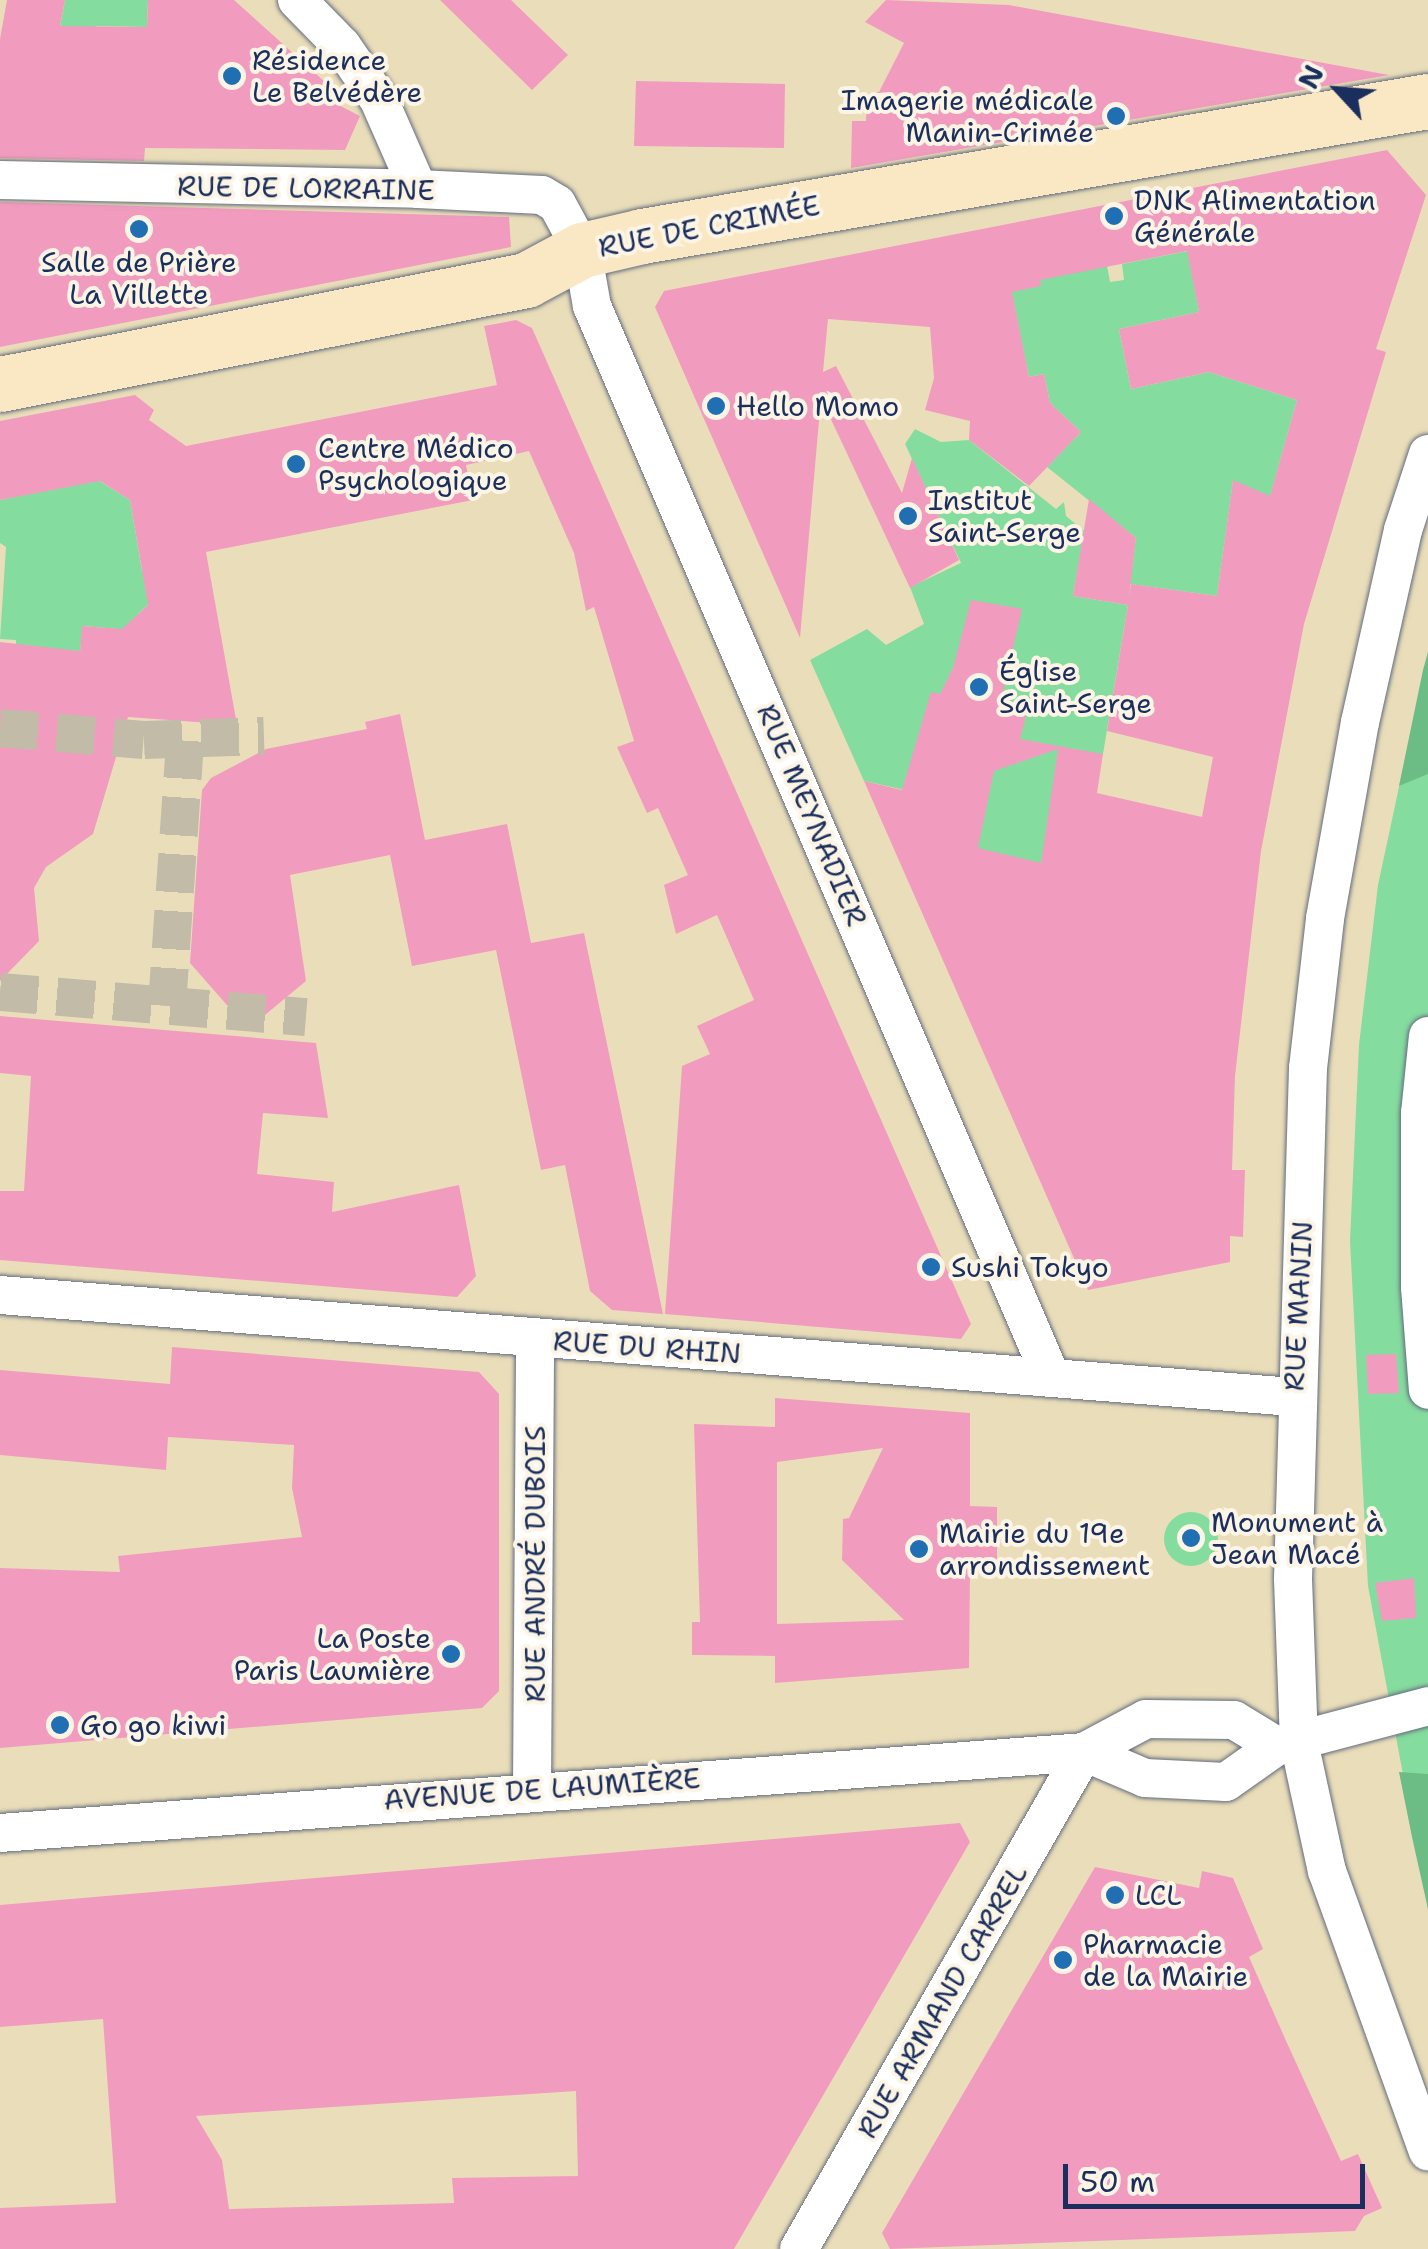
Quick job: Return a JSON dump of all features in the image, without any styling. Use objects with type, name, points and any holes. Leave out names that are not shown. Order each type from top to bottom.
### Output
[{"type":"street","points":[[298,0],[342,46],[378,100],[418,189]]},
{"type":"street","name":"RUE DE CRIMÉE","points":[[0,384],[526,280],[582,250],[1428,101]]},
{"type":"street","name":"RUE DE LORRAINE","points":[[0,180],[542,195],[557,204],[582,250]]},
{"type":"street","name":"RUE MEYNADIER","points":[[582,250],[592,306],[1050,1377]]},
{"type":"street","name":"RUE MANIN","points":[[1428,454],[1402,530],[1360,722],[1325,919],[1308,1068],[1294,1398],[1288,1744],[1327,1871],[1428,2151]]},
{"type":"street","points":[[1428,1036],[1420,1113],[1420,1287],[1428,1390]]},
{"type":"street","name":"RUE DU RHIN","points":[[0,1295],[1294,1398]]},
{"type":"street","name":"RUE ANDRÉ DUBOIS","points":[[532,1788],[535,1340]]},
{"type":"street","points":[[1288,1744],[1428,1706]]},
{"type":"street","name":"AVENUE DE LAUMIÈRE","points":[[0,1833],[532,1788],[1084,1752],[1146,1719],[1234,1720],[1288,1744]]},
{"type":"street","name":"AVENUE DE LAUMIÈRE","points":[[1084,1752],[1145,1778],[1226,1782],[1288,1744]]},
{"type":"street","name":"RUE ARMAND CARREL","points":[[799,2249],[1084,1752]]},
{"type":"green space","points":[[65,0],[148,0],[147,27],[96,26],[53,65]]},
{"type":"green space","points":[[1188,251],[1199,312],[1119,329],[1131,389],[1209,372],[1297,400],[1268,504],[1233,481],[1217,596],[1130,584],[1136,538],[1047,467],[1081,432],[1050,403],[1044,374],[1029,377],[1011,291],[1040,286],[1038,274],[1106,260],[1110,282],[1124,280],[1122,264]]},
{"type":"green space","points":[[915,429],[941,442],[969,440],[1056,509],[1064,502],[1066,516],[1094,539],[1082,545],[1073,596],[1128,605],[1103,754],[1037,891],[955,843],[986,808],[864,781],[810,660],[867,629],[886,645],[924,624],[910,587],[961,563],[905,444]]},
{"type":"green space","points":[[98,480],[130,500],[142,571],[153,573],[151,602],[138,614],[141,619],[129,630],[83,626],[80,651],[16,647],[16,640],[0,639],[6,547],[0,543],[0,500]]},
{"type":"green space","points":[[1428,652],[1428,1909],[1368,1586],[1350,1241],[1359,1045],[1378,885]]},
{"type":"green space","points":[[1428,652],[1428,774],[1399,786],[1423,670]]},
{"type":"green space","points":[[1191,1512],[1210,1520],[1218,1539],[1210,1558],[1191,1566],[1172,1558],[1164,1539],[1172,1520]]},
{"type":"green space","points":[[1399,1772],[1428,1774],[1428,1909],[1412,1837]]},
{"type":"building","points":[[7,0],[65,0],[60,26],[147,27],[148,0],[234,0],[325,82],[319,95],[360,116],[345,150],[145,148],[144,161],[0,158],[0,39]]},
{"type":"building","points":[[440,0],[511,0],[568,55],[532,90]]},
{"type":"building","points":[[886,0],[1009,5],[1389,75],[851,168],[852,121],[866,121],[867,94],[879,92],[904,43],[865,22]]},
{"type":"building","points":[[636,81],[785,84],[784,148],[634,146]]},
{"type":"building","points":[[1387,150],[1426,195],[1376,349],[1386,352],[1304,624],[1261,851],[1235,1076],[1232,1170],[1245,1170],[1243,1237],[1230,1236],[1230,1262],[1088,1290],[864,781],[902,790],[931,692],[940,694],[953,668],[971,600],[1022,609],[1000,705],[1028,709],[1020,739],[1103,754],[1097,793],[1202,817],[1213,757],[1107,731],[1128,605],[1073,596],[1089,499],[1136,538],[1129,597],[1131,584],[1217,596],[1233,480],[1270,496],[1297,400],[1209,372],[1131,389],[1119,329],[1199,312],[1187,251],[1040,280],[1041,286],[1012,292],[1029,377],[1044,374],[1050,403],[1081,432],[1029,486],[969,440],[970,421],[925,410],[934,378],[930,327],[828,319],[823,372],[836,366],[902,493],[912,458],[959,560],[910,588],[821,398],[800,638],[655,307],[664,291]],"holes":[[[1058,749],[1041,863],[978,848],[994,771]]]},
{"type":"building","points":[[0,202],[509,217],[511,247],[0,347]]},
{"type":"building","points":[[516,320],[532,328],[971,1324],[961,1339],[665,1314],[682,1066],[710,1054],[697,1026],[754,1000],[717,915],[676,934],[664,885],[688,875],[658,808],[647,813],[617,747],[634,741],[594,607],[586,611],[574,553],[529,451],[466,465],[473,500],[206,552],[237,725],[128,717],[93,834],[46,867],[34,888],[39,941],[0,981],[0,642],[80,651],[82,626],[122,629],[148,605],[130,500],[100,481],[0,500],[0,421],[135,395],[154,410],[149,420],[186,446],[497,385],[484,326]]},
{"type":"building","points":[[400,714],[425,840],[507,824],[531,943],[584,933],[663,1314],[612,1310],[590,1291],[565,1165],[541,1170],[496,950],[412,966],[390,855],[290,875],[306,981],[248,1029],[190,963],[202,790],[211,778],[266,749],[367,729],[365,722]]},
{"type":"building","points":[[0,1016],[316,1043],[328,1118],[263,1113],[257,1174],[334,1182],[332,1212],[459,1185],[476,1276],[457,1297],[0,1260],[0,1191],[24,1191],[31,1076],[0,1073]]},
{"type":"building","points":[[172,1347],[479,1372],[499,1394],[499,1691],[482,1708],[0,1748],[0,1568],[120,1572],[118,1556],[302,1537],[292,1488],[294,1445],[168,1437],[166,1470],[0,1455],[0,1370],[170,1384]]},
{"type":"building","points":[[1396,1354],[1399,1393],[1368,1394],[1366,1355]]},
{"type":"building","name":"Mairie du 19e arrondissement","points":[[775,1398],[970,1413],[970,1506],[997,1507],[997,1573],[970,1572],[969,1668],[775,1683],[775,1656],[692,1655],[692,1622],[700,1622],[694,1424],[775,1427]],"holes":[[[883,1448],[849,1518],[843,1519],[842,1560],[904,1620],[777,1624],[777,1462]]]},
{"type":"building","points":[[1414,1578],[1416,1618],[1382,1621],[1375,1583]]},
{"type":"building","points":[[960,1823],[970,1842],[734,2249],[0,2249],[0,2208],[116,2203],[103,2019],[0,2027],[0,1905]],"holes":[[[576,2091],[578,2176],[452,2178],[454,2203],[229,2209],[222,2160],[196,2116]]]},
{"type":"building","points":[[1095,1867],[1199,1888],[1202,1871],[1233,1878],[1263,1949],[1249,1957],[1287,2043],[1341,2161],[1358,2154],[1382,2208],[1364,2216],[1355,2231],[890,2249],[882,2233]]},
{"type":"tunnel","points":[[0,728],[144,740],[264,736]]},
{"type":"tunnel","points":[[167,1006],[185,740]]},
{"type":"tunnel","points":[[0,992],[306,1017]]},
{"type":"place","name":"Résidence Le Belvédère","points":[[232,76]]},
{"type":"place","name":"Imagerie médicale Manin-Crimée","points":[[1116,116]]},
{"type":"place","name":"DNK Alimentation Générale","points":[[1114,216]]},
{"type":"place","name":"Salle de Prière La Villette","points":[[139,229]]},
{"type":"place","name":"Hello Momo","points":[[716,406]]},
{"type":"place","name":"Centre Médico Psychologique","points":[[296,464]]},
{"type":"place","name":"Institut Saint-Serge","points":[[908,516]]},
{"type":"place","name":"Église Saint-Serge","points":[[979,687]]},
{"type":"place","name":"Sushi Tokyo","points":[[931,1267]]},
{"type":"place","name":"Monument à Jean Macé","points":[[1191,1538]]},
{"type":"place","name":"Mairie du 19e arrondissement","points":[[919,1549]]},
{"type":"place","name":"La Poste Paris Laumière","points":[[451,1654]]},
{"type":"place","name":"Go go kiwi","points":[[60,1725]]},
{"type":"place","name":"LCL","points":[[1115,1895]]},
{"type":"place","name":"Pharmacie de la Mairie","points":[[1063,1960]]}]
